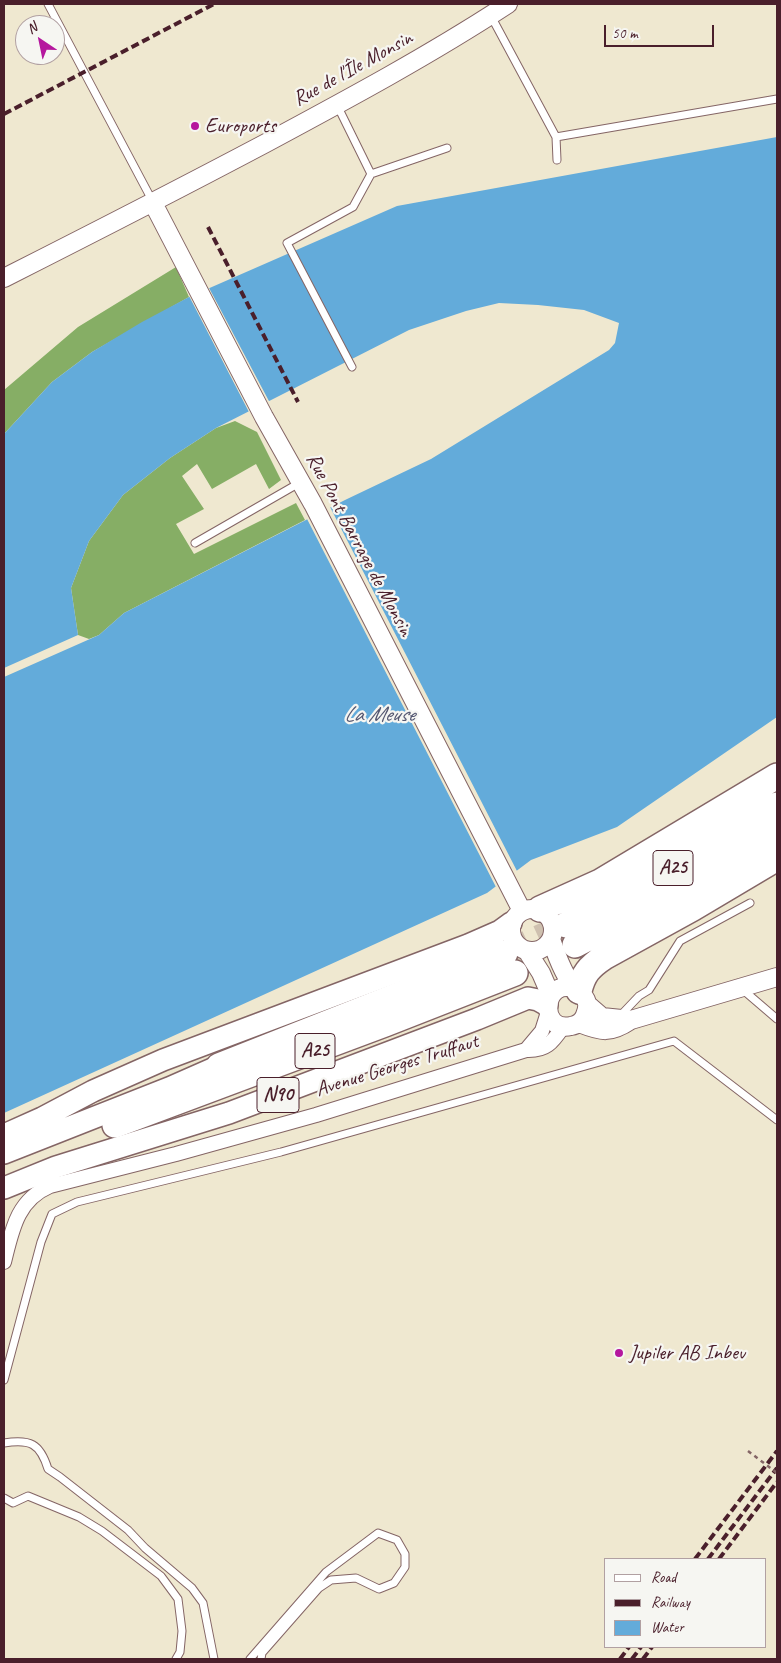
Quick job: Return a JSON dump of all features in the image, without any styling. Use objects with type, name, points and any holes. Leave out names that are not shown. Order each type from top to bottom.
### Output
[{"type":"highway","name":"A25","points":[[524,914],[600,882],[777,776]]},
{"type":"highway","name":"A25","points":[[564,936],[624,896],[777,805]]},
{"type":"highway","name":"A25","points":[[564,936],[638,912],[777,832]]},
{"type":"highway","points":[[580,995],[585,974],[594,963],[694,908],[777,858]]},
{"type":"highway","name":"A25","points":[[219,1066],[516,959]]},
{"type":"highway","name":"A25","points":[[115,1125],[376,1028],[516,959]]},
{"type":"main road","points":[[4,1135],[42,1118],[93,1091],[163,1060],[468,945],[500,931],[524,914]]},
{"type":"main road","name":"N90","points":[[4,1188],[64,1164],[229,1113],[528,998],[549,1004]]},
{"type":"main road","points":[[4,1142],[166,1081],[219,1066]]},
{"type":"main road","points":[[4,1152],[219,1066]]},
{"type":"main road","points":[[4,1168],[115,1125]]},
{"type":"street","name":"Rue de l'Île Monsin","points":[[4,278],[153,203],[336,105],[434,50],[508,4]]},
{"type":"street","name":"Rue Pont Barrage de Monsin","points":[[153,203],[264,417],[313,504],[524,914]]},
{"type":"street","points":[[516,959],[520,948],[511,936],[524,914],[548,916],[552,921],[553,928],[564,936]]},
{"type":"street","points":[[516,959],[542,949],[564,936]]},
{"type":"street","points":[[564,936],[559,961],[580,995],[602,1017],[625,1019],[777,977]]},
{"type":"street","points":[[516,959],[541,973],[555,1022],[610,1030],[618,1028],[625,1019]]},
{"type":"street","points":[[526,1050],[542,1031],[549,1004],[559,989],[565,987],[580,995],[585,1015],[571,1025]]},
{"type":"street","name":"Avenue Georges Truffaut","points":[[4,1256],[19,1213],[31,1197],[40,1190],[316,1115],[526,1050],[538,1051],[571,1025]]},
{"type":"lane","points":[[48,4],[153,203]]},
{"type":"lane","points":[[490,15],[556,137],[557,160]]},
{"type":"lane","points":[[556,137],[777,99]]},
{"type":"lane","points":[[336,105],[371,174]]},
{"type":"lane","points":[[352,367],[287,243],[353,207],[371,174],[447,148]]},
{"type":"lane","points":[[195,542],[301,482]]},
{"type":"lane","points":[[625,1019],[639,996],[649,990],[680,941],[750,903]]},
{"type":"lane","points":[[741,988],[777,1019]]},
{"type":"lane","points":[[4,1380],[41,1242],[52,1214],[77,1202],[281,1152],[674,1041],[777,1120]]},
{"type":"lane","points":[[4,1443],[21,1440],[32,1444],[44,1456],[48,1469],[128,1530],[145,1548],[192,1588],[203,1603],[214,1659]]},
{"type":"lane","points":[[4,1498],[13,1503],[28,1496],[78,1517],[102,1531],[162,1576],[178,1599],[182,1631],[180,1652],[176,1659]]},
{"type":"lane","points":[[250,1659],[326,1572],[378,1533],[396,1540],[405,1554],[405,1567],[394,1583],[379,1588],[356,1578],[332,1580],[319,1588],[262,1653],[261,1659]]},
{"type":"path","points":[[748,1451],[777,1473]]},
{"type":"green space","points":[[176,267],[189,297],[92,352],[52,382],[4,434],[4,390],[78,327]]},
{"type":"green space","points":[[235,421],[257,432],[281,480],[269,489],[256,464],[212,489],[197,464],[182,476],[204,509],[176,524],[194,554],[296,503],[305,520],[124,613],[99,635],[89,639],[78,635],[71,588],[89,541],[123,495],[170,458],[216,428]]},
{"type":"water","name":"La Meuse","points":[[777,137],[777,717],[617,827],[531,860],[487,893],[4,1113],[4,677],[99,635],[124,613],[345,500],[431,459],[609,350],[615,343],[619,323],[584,310],[538,305],[499,303],[466,311],[409,330],[216,428],[170,458],[123,495],[89,541],[71,588],[78,635],[4,668],[4,434],[52,382],[92,352],[142,322],[189,297],[397,206]]},
{"type":"pier","points":[[208,286],[270,403],[250,414],[188,294]]},
{"type":"pier","points":[[329,505],[518,873],[497,889],[306,517]]},
{"type":"tunnel","points":[[505,953],[566,925]]},
{"type":"railway","points":[[4,114],[214,4]]},
{"type":"railway","points":[[208,227],[298,402]]},
{"type":"railway","points":[[696,1558],[777,1451]]},
{"type":"railway","points":[[709,1558],[777,1468]]},
{"type":"railway","points":[[720,1558],[777,1482]]},
{"type":"railway","points":[[620,1659],[628,1648]]},
{"type":"railway","points":[[632,1659],[640,1648]]},
{"type":"railway","points":[[643,1659],[651,1648]]},
{"type":"place","name":"Euroports","points":[[195,126]]},
{"type":"place","name":"Jupiler AB Inbev","points":[[619,1353]]}]
